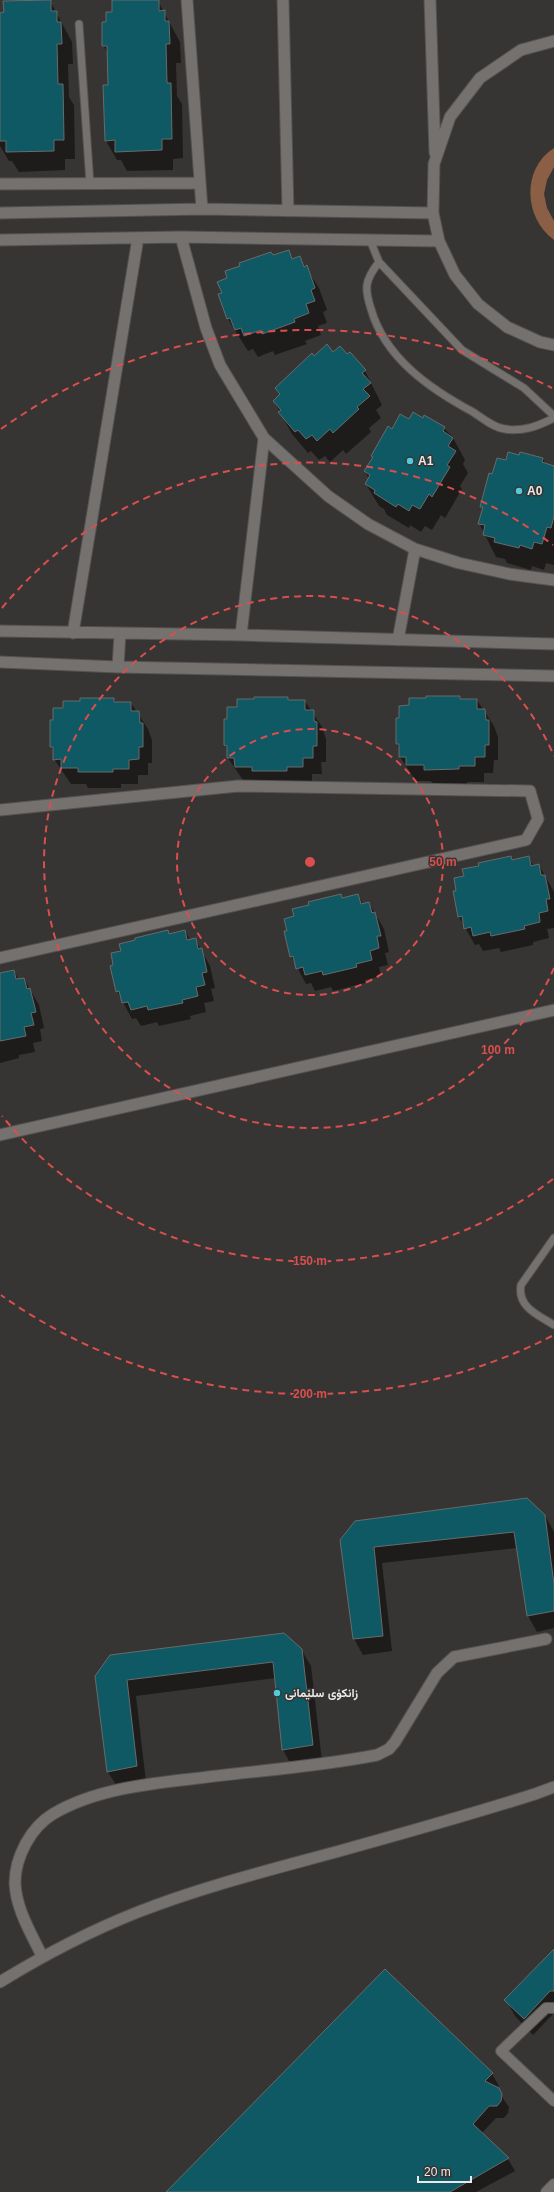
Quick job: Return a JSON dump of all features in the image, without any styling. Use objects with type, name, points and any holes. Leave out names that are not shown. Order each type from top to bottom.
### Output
[{"type":"street","points":[[187,0],[202,209]]},
{"type":"street","points":[[283,0],[288,211]]},
{"type":"street","points":[[430,0],[436,159],[433,213],[440,241],[455,275],[478,304],[507,327],[540,342],[554,344]]},
{"type":"street","points":[[436,159],[450,117],[480,78],[521,50],[554,41]]},
{"type":"street","points":[[0,184],[200,183]]},
{"type":"street","points":[[0,213],[202,209],[433,213]]},
{"type":"street","points":[[0,240],[181,237],[440,241]]},
{"type":"street","points":[[181,237],[206,328],[220,365],[264,438],[328,496],[368,524],[415,549],[460,563],[509,574],[554,580]]},
{"type":"street","points":[[73,633],[138,238]]},
{"type":"street","points":[[242,635],[264,438]]},
{"type":"street","points":[[398,640],[415,549]]},
{"type":"street","points":[[0,631],[242,635],[554,644]]},
{"type":"street","points":[[118,667],[120,633]]},
{"type":"street","points":[[0,662],[118,667],[554,676]]},
{"type":"street","points":[[0,810],[238,786],[530,791],[538,819],[526,840],[0,958]]},
{"type":"street","points":[[0,1135],[551,1012]]},
{"type":"street","points":[[42,1956],[20,1908],[17,1896],[16,1872],[24,1848],[29,1839],[36,1829],[53,1814],[73,1804],[112,1792],[160,1782],[377,1755],[389,1749],[396,1742],[437,1673],[446,1662],[462,1654],[546,1640]]},
{"type":"street","points":[[0,1982],[42,1956],[137,1912],[188,1894],[410,1831],[554,1787]]},
{"type":"street","points":[[554,2008],[546,2008],[501,2051],[554,2101]]},
{"type":"street","points":[[546,2192],[554,2184]]},
{"type":"lane","points":[[79,24],[90,184]]},
{"type":"lane","points":[[370,240],[379,262],[462,350],[524,388],[554,417],[537,427],[519,430],[503,429],[443,396],[401,361],[376,328],[365,291],[370,274],[379,262]]},
{"type":"lane","points":[[554,1238],[521,1285],[520,1294],[524,1305],[554,1325]]},
{"type":"shaded area","points":[[554,148],[554,167],[547,180],[544,194],[547,208],[554,221],[554,240],[544,231],[537,219],[532,207],[530,194],[536,168],[543,157]]},
{"type":"building","points":[[51,0],[51,11],[57,11],[57,22],[61,22],[62,44],[57,44],[58,84],[63,84],[64,140],[54,140],[54,151],[6,152],[6,141],[0,141],[0,13],[4,12],[3,1]]},
{"type":"building","points":[[112,0],[159,0],[159,11],[165,10],[165,21],[169,21],[170,44],[166,44],[167,83],[171,83],[172,139],[162,139],[162,150],[115,152],[115,140],[105,141],[103,85],[108,85],[107,46],[102,46],[102,22],[106,22],[106,12],[112,12]]},
{"type":"building","points":[[289,250],[292,259],[300,256],[304,267],[307,265],[315,288],[311,290],[315,301],[306,304],[309,313],[294,319],[295,322],[262,334],[261,330],[244,336],[241,328],[235,330],[230,318],[227,319],[218,294],[222,293],[217,282],[227,278],[225,271],[240,266],[239,263],[271,252],[273,255]]},
{"type":"building","points":[[327,344],[333,352],[340,346],[347,354],[350,352],[366,370],[362,373],[371,383],[363,389],[370,396],[357,407],[359,409],[333,433],[330,429],[317,441],[312,435],[306,439],[298,430],[295,432],[278,412],[281,410],[273,401],[280,394],[275,388],[312,353],[314,356]]},
{"type":"building","name":"A1","points":[[413,412],[423,418],[424,415],[445,427],[443,431],[453,438],[448,446],[456,451],[447,465],[450,467],[432,497],[429,494],[420,509],[412,505],[409,511],[398,504],[396,507],[374,493],[375,490],[365,484],[370,475],[364,471],[373,457],[371,456],[388,426],[392,429],[400,414],[409,419]]},
{"type":"building","name":"A0","points":[[508,452],[519,455],[520,452],[543,458],[542,462],[554,466],[554,516],[551,528],[547,527],[542,544],[534,542],[532,549],[520,545],[519,548],[494,542],[495,538],[483,535],[485,525],[478,524],[483,507],[480,507],[489,473],[492,474],[497,458],[506,460]]},
{"type":"building","points":[[426,696],[460,696],[460,699],[477,699],[477,709],[485,709],[486,720],[489,720],[489,745],[485,745],[485,757],[475,757],[475,766],[459,766],[459,769],[424,770],[424,765],[406,765],[406,757],[399,757],[399,744],[396,744],[396,718],[399,718],[399,706],[409,705],[409,698],[426,698]]},
{"type":"building","points":[[254,697],[288,697],[288,700],[305,700],[305,710],[314,710],[314,721],[317,722],[317,746],[313,746],[313,758],[303,758],[303,767],[287,767],[287,771],[252,771],[252,767],[235,767],[234,758],[227,758],[227,746],[224,745],[224,719],[227,719],[227,707],[237,707],[237,699],[254,699]]},
{"type":"building","points":[[80,698],[114,698],[114,702],[131,702],[131,711],[139,711],[140,723],[143,723],[143,747],[139,747],[139,759],[129,760],[129,769],[113,769],[113,772],[78,772],[78,768],[61,768],[61,759],[53,760],[53,747],[50,747],[50,720],[53,720],[53,708],[63,708],[63,701],[80,701]]},
{"type":"building","points":[[511,856],[512,860],[529,856],[531,866],[539,864],[541,875],[545,875],[550,899],[546,899],[548,911],[539,913],[540,922],[524,926],[525,929],[491,936],[490,932],[473,936],[471,927],[464,929],[462,916],[458,917],[453,891],[456,891],[454,878],[464,876],[462,869],[479,866],[478,863]]},
{"type":"building","points":[[341,894],[342,898],[358,894],[361,904],[369,902],[372,913],[375,912],[381,936],[377,936],[379,948],[370,951],[372,960],[356,964],[357,967],[323,975],[322,971],[305,975],[303,967],[296,969],[293,956],[290,957],[284,931],[287,931],[284,919],[294,916],[292,909],[309,905],[308,902]]},
{"type":"building","points":[[168,930],[169,934],[185,930],[187,940],[196,938],[198,949],[202,948],[207,972],[202,973],[205,985],[196,987],[198,996],[182,1000],[183,1003],[148,1010],[147,1006],[131,1010],[128,1002],[122,1003],[119,991],[116,992],[110,966],[113,965],[111,953],[121,951],[119,944],[135,940],[135,938]]},
{"type":"building","points":[[14,970],[16,979],[24,978],[27,989],[30,988],[36,1012],[31,1013],[34,1025],[24,1027],[26,1036],[0,1041],[0,973]]},
{"type":"building","points":[[527,1498],[545,1515],[554,1584],[554,1611],[527,1616],[514,1532],[374,1547],[383,1636],[353,1639],[340,1540],[355,1521]]},
{"type":"building","points":[[284,1633],[302,1649],[313,1745],[282,1750],[273,1662],[127,1680],[137,1766],[107,1772],[95,1676],[110,1655]]},
{"type":"building","points":[[554,1949],[554,1991],[550,1991],[524,2019],[504,2000]]},
{"type":"building","points":[[385,1969],[493,2073],[485,2081],[499,2088],[502,2094],[501,2101],[497,2106],[489,2106],[473,2124],[509,2158],[450,2192],[166,2192]]},
{"type":"place","name":"A1","points":[[410,461]]},
{"type":"place","name":"A0","points":[[519,491]]},
{"type":"place","name":"زانکۆی سلێمانی","points":[[277,1693]]}]
